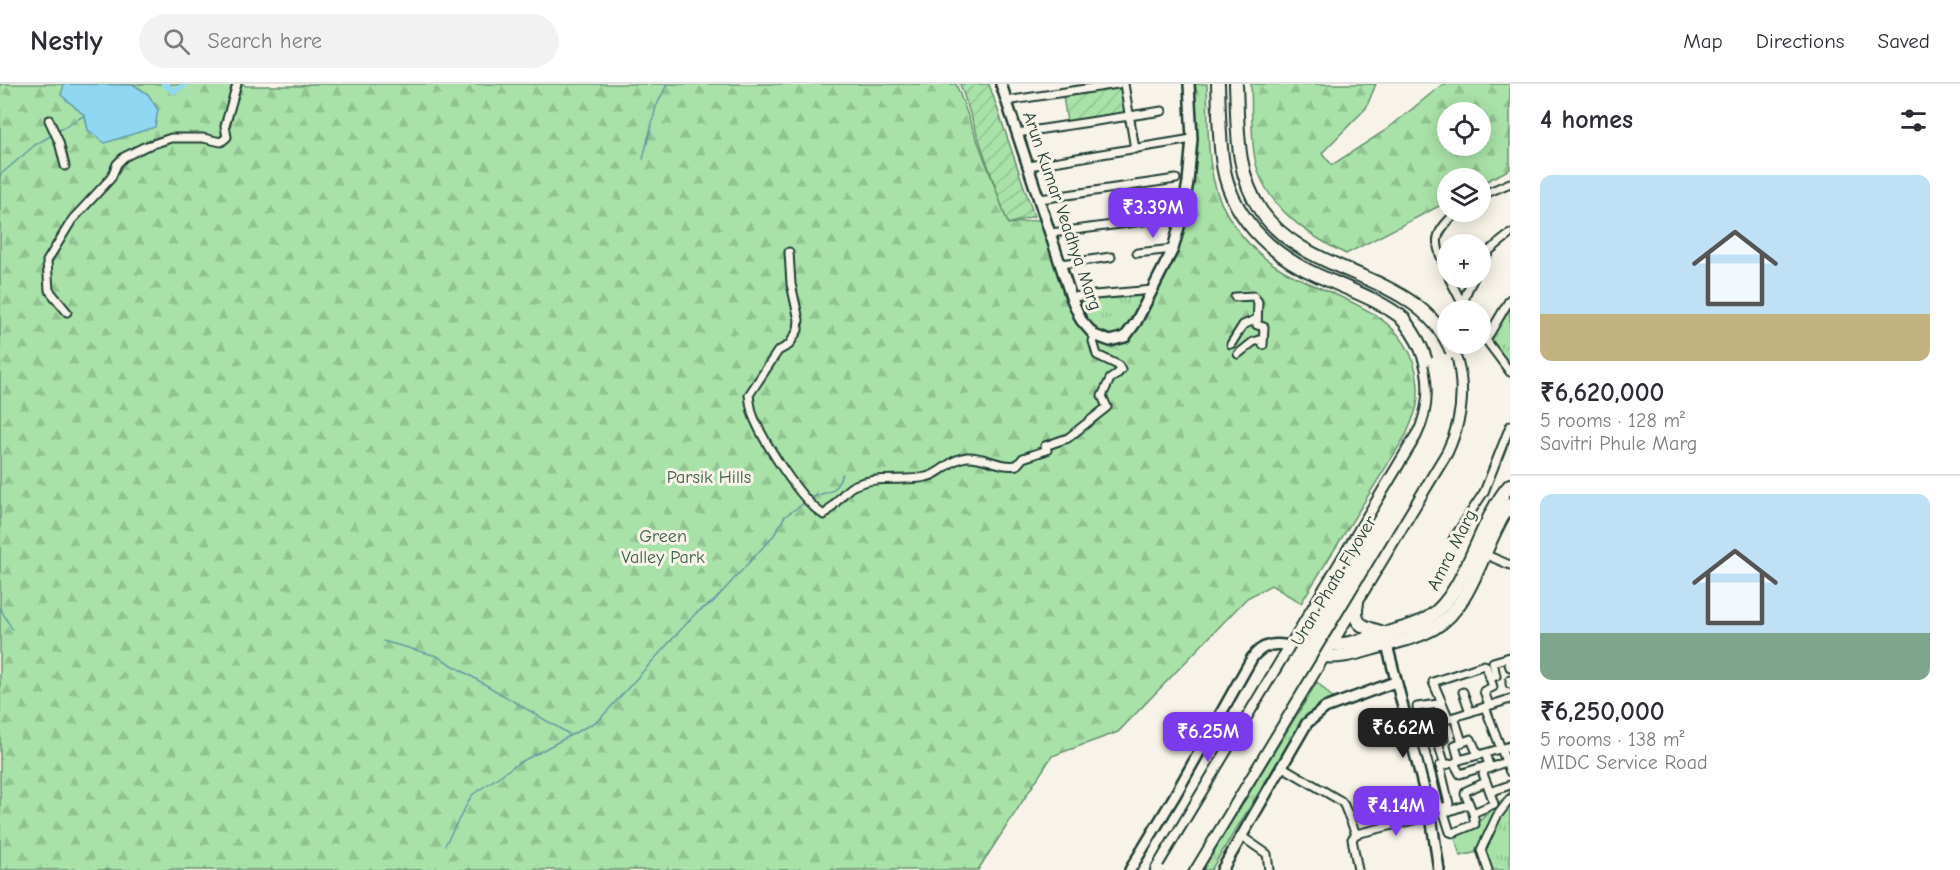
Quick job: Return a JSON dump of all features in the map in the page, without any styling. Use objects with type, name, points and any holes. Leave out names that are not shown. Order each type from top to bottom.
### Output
[{"type":"highway","points":[[1157,870],[1418,437],[1425,420],[1429,393],[1428,364],[1418,339],[1400,315],[1288,261],[1266,244],[1252,228],[1233,198],[1224,171],[1221,157],[1218,84]]},
{"type":"highway","points":[[1194,870],[1446,452],[1458,417],[1460,381],[1454,358],[1428,316],[1391,289],[1298,246],[1278,231],[1266,217],[1249,190],[1241,167],[1236,84]]},
{"type":"highway","name":"Uran Phata Flyover","points":[[1169,870],[1427,442],[1436,423],[1440,403],[1440,362],[1437,338],[1432,328],[1410,302]]},
{"type":"highway","name":"Uran Phata Flyover","points":[[1181,870],[1436,447],[1445,426],[1449,404],[1449,382],[1440,362],[1400,315]]},
{"type":"highway","name":"Amra Marg","points":[[1295,640],[1322,656],[1356,653],[1430,617],[1443,606],[1454,591],[1496,504],[1510,485]]},
{"type":"highway","name":"Amra Marg","points":[[1295,640],[1330,644],[1354,642],[1419,635],[1436,627],[1463,597],[1510,504]]},
{"type":"highway","points":[[1359,596],[1355,613],[1357,621],[1386,639]]},
{"type":"highway","points":[[1312,674],[1329,661],[1356,653]]},
{"type":"street","points":[[67,312],[49,290],[47,268],[51,253],[72,220],[111,178],[117,164],[124,157],[171,138],[203,138],[221,142],[226,137],[225,126],[237,84]]},
{"type":"street","name":"Arun Kumar Veadhya Marg","points":[[1001,84],[1071,297],[1081,320],[1096,336],[1110,341],[1125,337],[1136,322],[1173,249],[1189,177],[1192,139],[1189,84]]},
{"type":"street","points":[[1006,101],[1118,84]]},
{"type":"street","points":[[1124,84],[1135,149]]},
{"type":"street","points":[[1017,133],[1162,111]]},
{"type":"street","points":[[49,120],[59,142],[65,166]]},
{"type":"street","points":[[1029,166],[1192,139]]},
{"type":"street","points":[[1040,199],[1176,179]]},
{"type":"street","points":[[1491,191],[1510,183]]},
{"type":"street","points":[[1051,233],[1182,216]]},
{"type":"street","points":[[1491,249],[1510,234]]},
{"type":"street","points":[[1137,253],[1173,249]]},
{"type":"street","points":[[789,252],[798,330],[789,345],[778,351],[749,395],[753,415],[775,456],[808,500],[824,515],[852,487],[884,480],[926,477],[953,460],[964,458],[974,457],[1002,466],[1017,465],[1023,458],[1047,450],[1045,446],[1068,438],[1107,407],[1101,396],[1110,379],[1121,370],[1118,365],[1097,355],[1093,341],[1096,336]]},
{"type":"street","points":[[1061,264],[1111,257]]},
{"type":"street","points":[[1071,297],[1153,290]]},
{"type":"street","points":[[1235,297],[1254,296],[1258,302],[1257,325],[1264,327],[1263,342],[1253,342],[1238,354]]},
{"type":"street","points":[[1491,331],[1510,299]]},
{"type":"street","points":[[1231,344],[1244,325],[1257,319]]},
{"type":"street","points":[[1491,347],[1510,372]]},
{"type":"street","points":[[1453,539],[1484,492],[1510,426]]},
{"type":"street","points":[[1484,554],[1508,564],[1510,556]]},
{"type":"street","points":[[1386,639],[1395,682],[1431,816],[1439,870]]},
{"type":"street","points":[[1130,870],[1174,798],[1252,658],[1264,646],[1295,640]]},
{"type":"street","points":[[1490,678],[1496,676],[1493,662],[1509,658],[1510,667]]},
{"type":"street","points":[[1462,742],[1442,723],[1433,682],[1484,664],[1499,703]]},
{"type":"street","points":[[1222,870],[1302,729],[1319,712],[1395,682]]},
{"type":"street","points":[[1493,687],[1484,692],[1500,748],[1510,773]]},
{"type":"street","points":[[1463,692],[1470,712]]},
{"type":"street","points":[[1410,732],[1510,699]]},
{"type":"street","points":[[1417,707],[1438,704],[1444,739],[1437,743],[1444,761]]},
{"type":"street","points":[[1442,723],[1421,737],[1439,807],[1446,810],[1469,804]]},
{"type":"street","points":[[1478,755],[1471,739],[1455,745],[1460,774],[1489,765],[1486,756]]},
{"type":"street","points":[[1427,761],[1457,761],[1510,746]]},
{"type":"street","points":[[1444,761],[1440,766],[1449,804],[1444,815],[1451,833],[1475,824],[1466,791],[1486,783]]},
{"type":"street","points":[[1473,813],[1494,804],[1483,774],[1485,770],[1505,762]]},
{"type":"street","points":[[1281,766],[1341,801],[1356,834]]},
{"type":"street","points":[[1490,792],[1510,785]]},
{"type":"street","points":[[1488,870],[1481,850],[1497,816],[1510,800]]},
{"type":"street","points":[[1358,870],[1352,839],[1356,834],[1431,816]]},
{"type":"street","points":[[1241,836],[1267,854],[1269,870]]},
{"type":"green space","name":"Parsik Hills","points":[[0,84],[301,86],[310,84],[956,84],[1009,224],[1042,219],[1068,298],[1108,344],[1123,330],[1157,289],[1185,216],[1193,179],[1187,84],[1207,84],[1211,168],[1220,200],[1232,222],[1250,245],[1273,264],[1358,305],[1393,329],[1406,345],[1414,364],[1418,384],[1417,405],[1406,435],[1301,603],[1271,585],[1247,598],[1118,732],[1052,756],[978,870],[0,870]]},
{"type":"green space","points":[[960,84],[989,84],[1034,216],[1008,224]]},
{"type":"green space","points":[[1251,84],[1376,84],[1366,108],[1322,153],[1332,165],[1386,130],[1443,84],[1510,84],[1510,169],[1491,179],[1491,168],[1437,168],[1437,207],[1346,254],[1300,226],[1275,201],[1258,171],[1252,128]]},
{"type":"green space","points":[[1121,88],[1125,114],[1067,122],[1063,96]]},
{"type":"green space","points":[[1144,296],[1134,317],[1122,334],[1112,335],[1098,333],[1093,329],[1079,301]]},
{"type":"green space","points":[[1510,304],[1510,366],[1491,342],[1491,337]]},
{"type":"green space","points":[[1317,682],[1335,700],[1310,715],[1298,729],[1211,870],[1202,870]]},
{"type":"green space","points":[[1510,792],[1510,870],[1483,870],[1478,852],[1460,856],[1454,834],[1471,829]]},
{"type":"water","points":[[64,84],[134,85],[148,94],[158,110],[155,127],[105,143],[88,130],[85,116],[61,95]]},
{"type":"waterway","points":[[164,84],[174,91],[186,84]]},
{"type":"waterway","points":[[643,159],[656,107],[667,84]]},
{"type":"waterway","points":[[58,131],[85,115]]},
{"type":"waterway","points":[[0,175],[35,145],[52,135]]},
{"type":"waterway","points":[[810,499],[833,490],[842,474]]},
{"type":"waterway","points":[[445,845],[472,795],[517,764],[599,720],[696,613],[713,602],[774,535],[785,516],[806,502]]},
{"type":"waterway","points":[[0,608],[12,629]]},
{"type":"waterway","points":[[383,641],[437,656],[569,734]]},
{"type":"park label","name":"Green Valley Park","points":[[663,546]]}]
